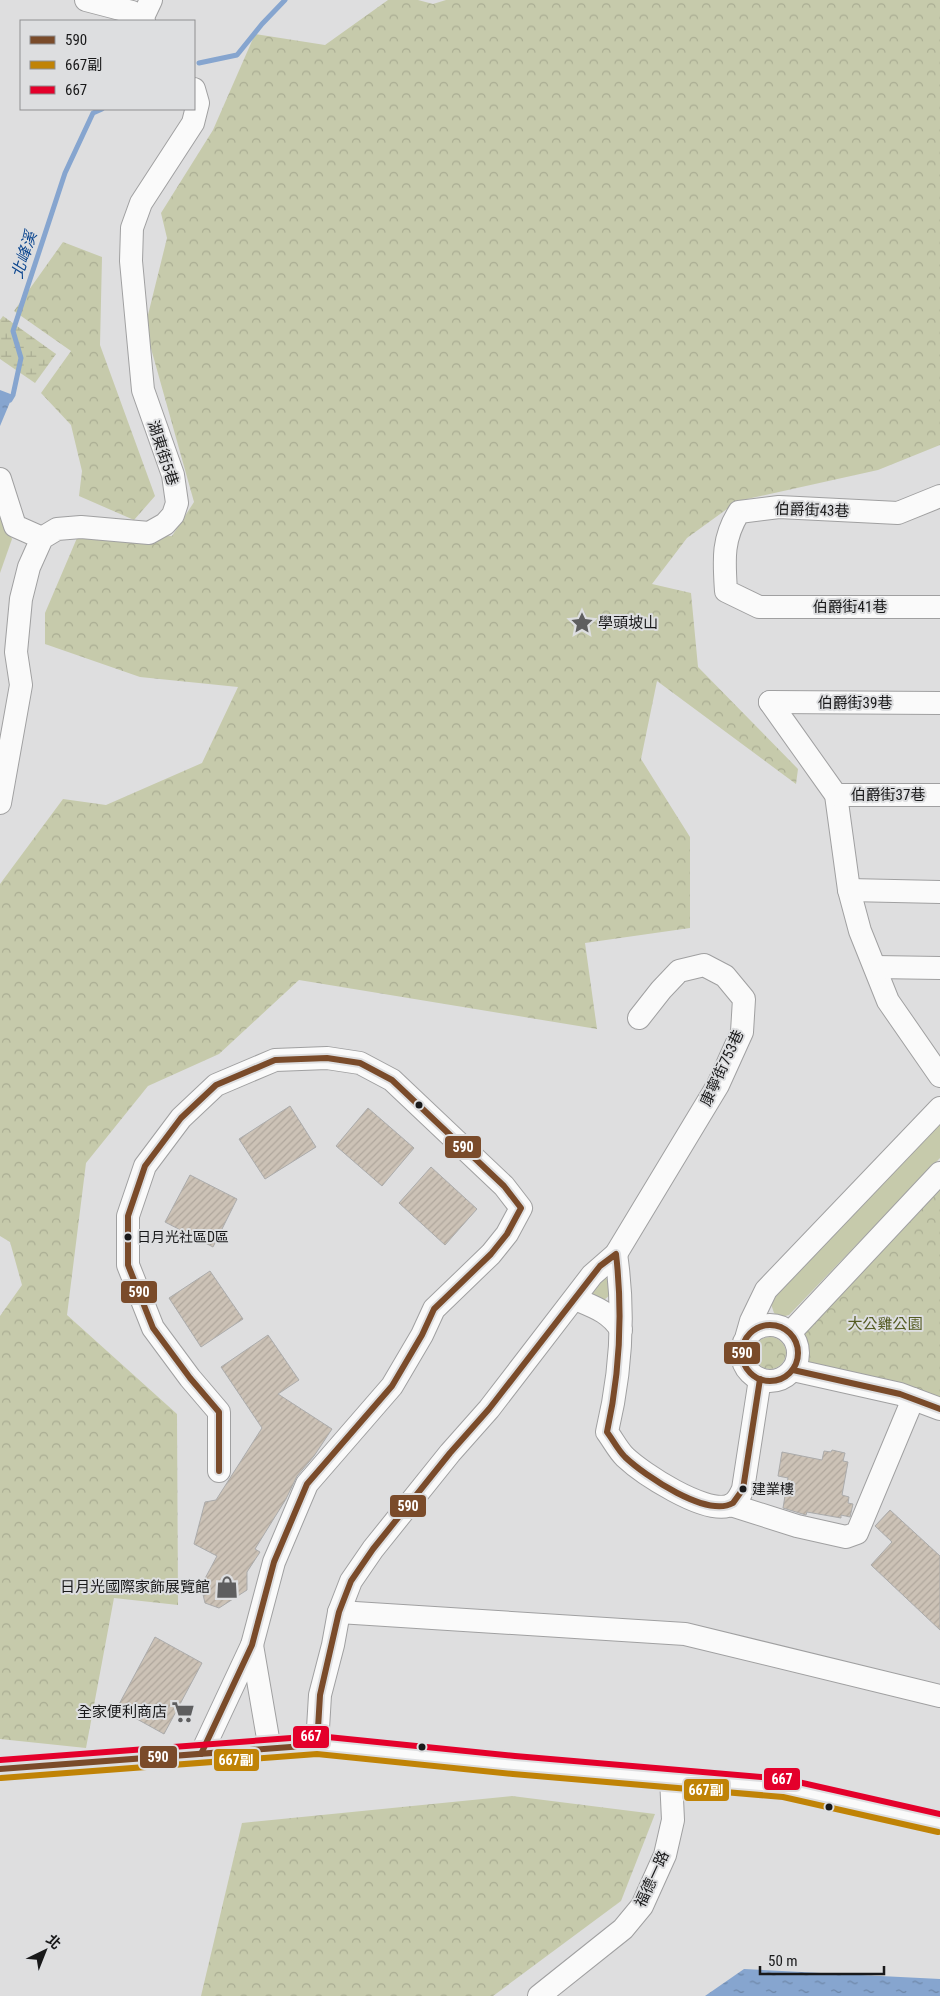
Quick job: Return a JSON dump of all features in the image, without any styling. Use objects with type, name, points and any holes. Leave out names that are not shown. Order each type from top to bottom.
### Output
[{"type":"street","points":[[86,0],[132,12],[146,13]]},
{"type":"street","name":"湖東街5巷","points":[[42,538],[57,528],[81,527],[149,533],[165,524],[173,515],[177,503],[173,476],[143,390],[131,261],[132,236],[141,203],[193,123],[198,103],[195,92]]},
{"type":"street","points":[[0,480],[15,526],[42,538],[29,567],[21,599],[16,652],[21,685],[0,803]]},
{"type":"street","name":"伯爵街43巷","points":[[759,607],[726,591],[724,564],[729,529],[739,512],[779,507],[898,513],[940,496]]},
{"type":"street","name":"伯爵街41巷","points":[[759,607],[940,607]]},
{"type":"street","name":"伯爵街39巷","points":[[836,795],[770,702],[940,703]]},
{"type":"street","points":[[836,795],[849,890],[860,931],[888,1001],[940,1076]]},
{"type":"street","name":"伯爵街37巷","points":[[836,795],[940,795]]},
{"type":"street","points":[[849,890],[940,892]]},
{"type":"street","name":"康寧街753巷","points":[[616,1254],[718,1085],[742,1032],[744,998],[725,976],[704,965],[679,971],[639,1018]]},
{"type":"street","points":[[874,966],[940,968]]},
{"type":"street","points":[[202,1754],[252,1645],[274,1562],[307,1484],[392,1386],[434,1309],[491,1254],[507,1234],[522,1208],[504,1186],[392,1080],[360,1063],[327,1058],[275,1060],[216,1085],[181,1118],[144,1166],[128,1216],[128,1265],[153,1328],[190,1378],[219,1412],[219,1471]]},
{"type":"street","points":[[748,1335],[754,1328],[773,1324],[790,1333],[798,1349],[798,1358],[793,1370],[782,1379],[773,1382],[760,1379],[747,1371],[743,1362],[741,1353],[748,1335],[750,1321],[766,1290],[940,1108]]},
{"type":"street","points":[[790,1333],[940,1173]]},
{"type":"street","points":[[317,1745],[320,1695],[334,1645],[339,1612],[351,1581],[373,1549],[450,1453],[489,1409],[597,1269],[616,1254],[620,1281],[621,1330],[617,1392],[607,1432],[624,1456],[648,1476],[675,1492],[715,1506],[731,1505],[805,1528],[846,1537],[857,1533],[914,1399]]},
{"type":"street","points":[[575,1299],[604,1311],[614,1318],[621,1330]]},
{"type":"street","points":[[793,1370],[900,1394],[940,1409]]},
{"type":"street","points":[[731,1505],[738,1500],[743,1489],[760,1379]]},
{"type":"street","points":[[339,1612],[684,1634],[940,1696]]},
{"type":"street","points":[[252,1645],[270,1750]]},
{"type":"street","points":[[0,1769],[317,1745],[784,1788],[940,1822]]},
{"type":"street","name":"福德一路","points":[[539,1996],[623,1929],[642,1906],[665,1855],[673,1820],[671,1778]]},
{"type":"green space","points":[[388,0],[418,0],[433,4],[446,0],[940,0],[940,445],[878,470],[738,501],[687,538],[652,584],[691,593],[698,667],[798,769],[796,784],[657,681],[641,759],[690,837],[690,928],[585,943],[597,1029],[299,980],[219,1054],[148,1086],[86,1163],[67,1315],[177,1414],[178,1605],[114,1598],[86,1748],[0,1739],[0,1316],[22,1285],[10,1242],[0,1236],[0,884],[63,799],[106,805],[202,763],[238,687],[140,677],[45,644],[45,613],[77,538],[172,536],[194,502],[145,327],[167,238],[161,213],[213,130],[255,34],[325,45]]},
{"type":"green space","points":[[63,242],[102,257],[100,345],[155,496],[134,520],[79,496],[82,471],[71,425],[41,393],[71,351],[14,311]]},
{"type":"green space","points":[[3,316],[56,354],[35,383],[0,359],[0,320]]},
{"type":"green space","points":[[0,513],[12,539],[0,573]]},
{"type":"green space","points":[[940,1122],[940,1158],[789,1315],[781,1317],[774,1313],[770,1301]]},
{"type":"green space","name":"大公雞公園","points":[[940,1187],[940,1400],[803,1365],[806,1353],[801,1331]]},
{"type":"green space","points":[[604,1276],[610,1282],[610,1295],[604,1300],[596,1301],[586,1285]]},
{"type":"green space","points":[[770,1337],[781,1342],[786,1353],[781,1364],[770,1369],[759,1364],[754,1353],[759,1342]]},
{"type":"green space","points":[[512,1796],[655,1814],[621,1901],[493,1996],[201,1996],[242,1823]]},
{"type":"water","points":[[0,390],[13,395],[0,426]]},
{"type":"water","points":[[744,1969],[940,1979],[940,1996],[705,1996]]},
{"type":"building","points":[[290,1106],[316,1147],[265,1179],[239,1139]]},
{"type":"building","points":[[368,1108],[414,1148],[382,1186],[336,1146]]},
{"type":"building","points":[[431,1167],[477,1209],[445,1245],[399,1203]]},
{"type":"building","points":[[190,1175],[237,1199],[213,1247],[165,1222]]},
{"type":"building","points":[[210,1271],[243,1319],[201,1347],[169,1298]]},
{"type":"building","points":[[268,1335],[299,1380],[278,1394],[332,1429],[314,1456],[297,1476],[286,1499],[255,1549],[260,1552],[247,1572],[247,1590],[219,1608],[205,1603],[201,1586],[217,1556],[194,1544],[205,1502],[216,1500],[262,1428],[221,1367]]},
{"type":"building","points":[[832,1450],[845,1453],[843,1461],[848,1462],[842,1495],[849,1497],[848,1503],[853,1504],[850,1517],[841,1515],[841,1518],[807,1512],[806,1515],[783,1508],[788,1478],[778,1476],[782,1452],[822,1460],[824,1451],[831,1452]]},
{"type":"building","points":[[890,1510],[940,1556],[940,1630],[871,1565],[892,1542],[875,1526]]},
{"type":"building","points":[[155,1637],[202,1663],[164,1734],[117,1708]]},
{"type":"waterway","name":"北峰溪","points":[[199,63],[237,55],[262,24],[285,0]]},
{"type":"waterway","name":"北峰溪","points":[[10,400],[13,395],[21,358],[13,331],[65,173],[93,113],[100,110]]},
{"type":"transit line","name":"590","points":[[201,1754],[252,1645],[274,1562],[307,1484],[392,1386],[422,1335],[434,1309],[491,1254],[507,1234],[521,1208],[504,1186],[392,1080],[360,1063],[327,1058],[275,1060],[216,1085],[181,1118],[145,1166],[128,1216],[128,1265],[153,1328],[190,1378],[219,1412],[219,1471]]},
{"type":"transit line","name":"590","points":[[317,1745],[320,1695],[339,1612],[351,1581],[373,1549],[450,1453],[489,1409],[600,1266],[616,1254],[620,1321],[619,1343],[615,1387],[607,1432],[625,1457],[634,1465],[661,1484],[693,1500],[708,1505],[722,1506],[733,1503],[743,1489],[760,1379]]},
{"type":"transit line","name":"590","points":[[764,1325],[776,1325],[786,1329],[794,1337],[798,1353],[794,1369],[786,1377],[776,1381],[764,1381],[754,1377],[746,1369],[742,1359],[742,1347],[746,1337],[754,1329],[764,1325]]},
{"type":"transit line","name":"590","points":[[793,1370],[900,1394],[940,1409]]},
{"type":"transit line","name":"667","points":[[0,1760],[318,1736],[515,1756],[785,1779],[940,1814]]},
{"type":"transit line","name":"590","points":[[0,1769],[317,1745]]},
{"type":"transit line","name":"667副","points":[[1,1778],[317,1754],[513,1774],[783,1797],[938,1832]]},
{"type":"place","name":"學頭坡山","points":[[582,623]]},
{"type":"place","name":"日月光社區D區","points":[[128,1237]]},
{"type":"place","name":"建業樓","points":[[743,1489]]},
{"type":"place","name":"日月光國際家飾展覽館","points":[[227,1587]]},
{"type":"place","name":"全家便利商店","points":[[183,1712]]}]
